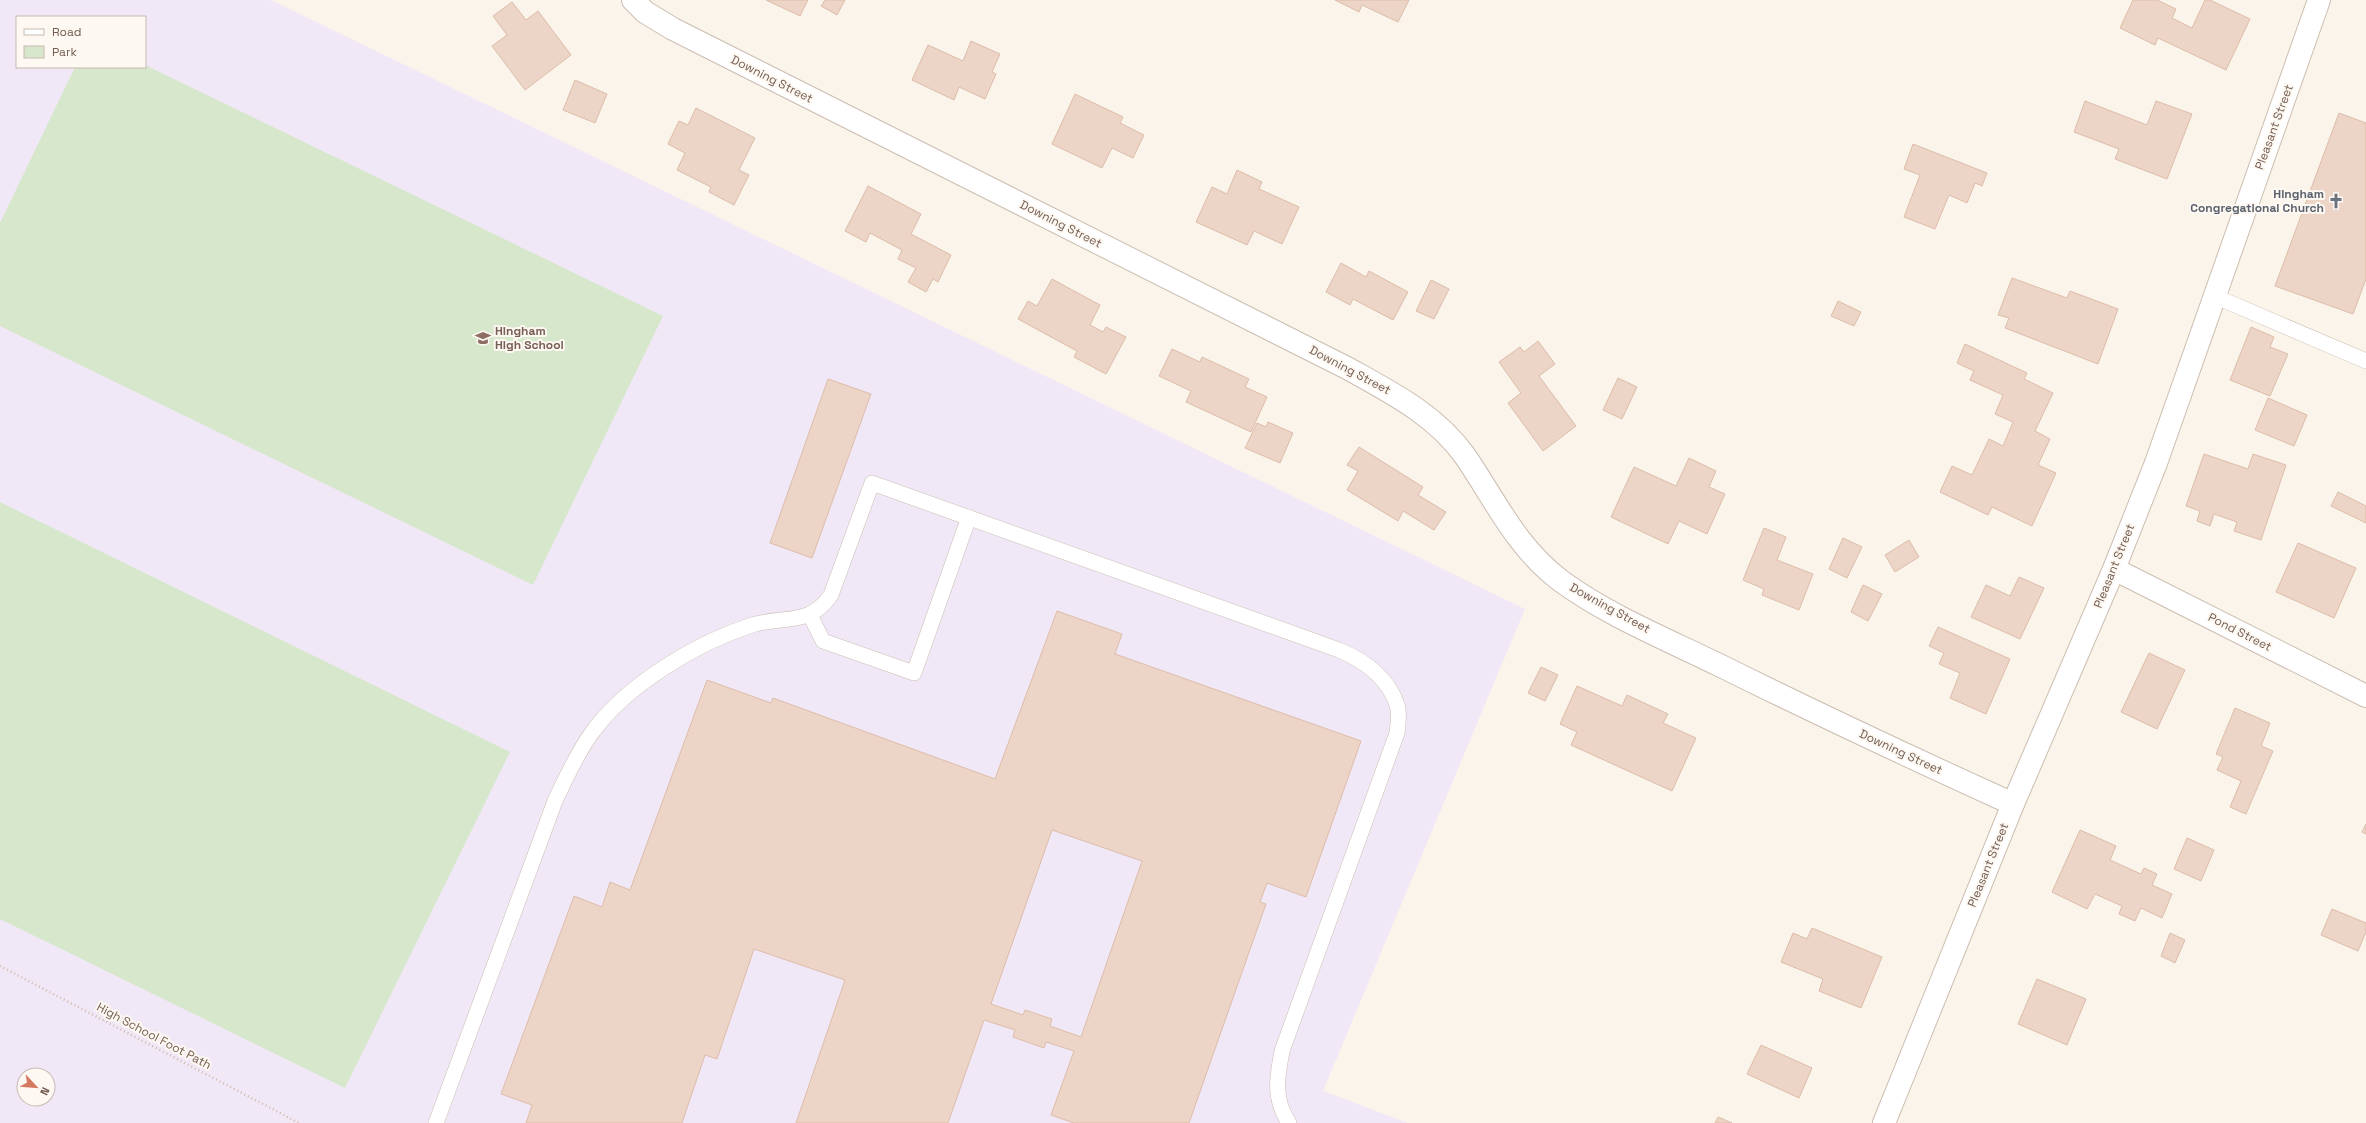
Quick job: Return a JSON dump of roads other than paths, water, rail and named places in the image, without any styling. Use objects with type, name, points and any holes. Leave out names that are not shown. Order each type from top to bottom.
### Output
[{"type":"street","name":"Downing Street","points":[[633,0],[646,12],[673,29],[1335,362],[1413,404],[1444,432],[1464,455],[1497,509],[1530,553],[1561,581],[1611,612],[1758,684],[2013,804]]},
{"type":"street","name":"Pleasant Street","points":[[1884,1123],[2013,804],[2114,569],[2156,463],[2319,0]]},
{"type":"street","name":"Pond Street","points":[[2114,569],[2366,696]]},
{"type":"lane","points":[[2214,296],[2366,361]]},
{"type":"lane","points":[[436,1123],[555,801],[571,767],[591,734],[625,698],[663,669],[715,639],[754,625],[810,615],[822,608],[831,595],[872,483],[1353,656],[1360,659],[1382,677],[1398,706],[1398,733],[1282,1050],[1276,1083],[1283,1114],[1289,1123]]},
{"type":"lane","points":[[810,615],[823,641],[914,673],[968,517]]},
{"type":"place","name":"Hingham Congregational Church","points":[[2336,201]]},
{"type":"place","name":"Hingham High School","points":[[483,338]]}]
